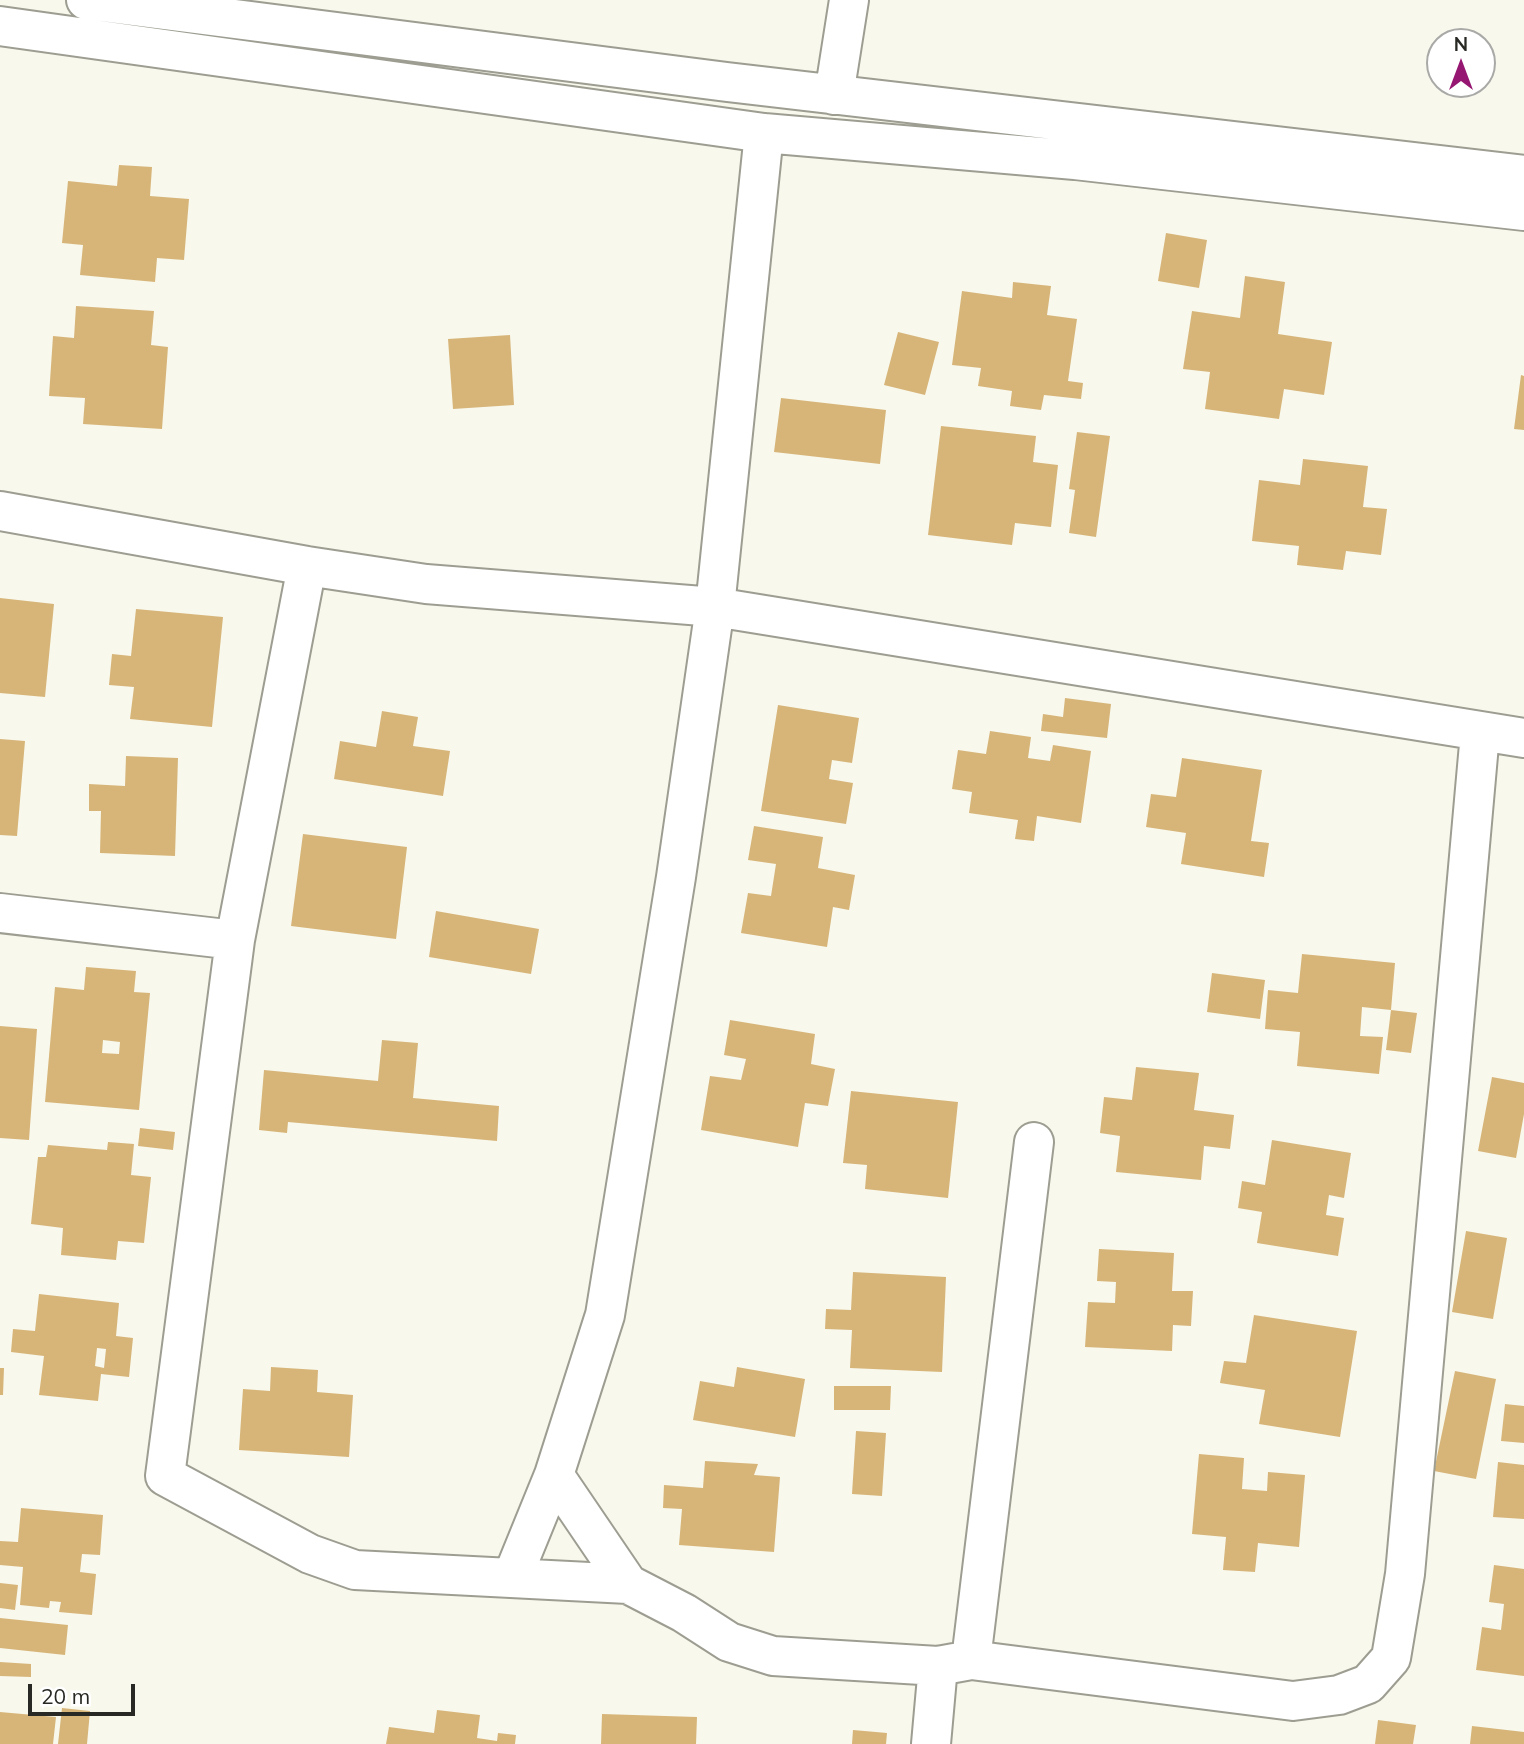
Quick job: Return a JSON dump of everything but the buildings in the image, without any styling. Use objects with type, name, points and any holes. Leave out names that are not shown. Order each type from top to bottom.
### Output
[{"type":"street","points":[[86,0],[834,95],[1524,175]]},
{"type":"street","points":[[834,95],[849,0]]},
{"type":"street","points":[[0,26],[764,133],[1076,160],[1524,211]]},
{"type":"street","points":[[512,1578],[554,1475],[606,1315],[674,891],[715,607],[764,133]]},
{"type":"street","points":[[0,511],[307,566],[426,584],[715,607],[1524,738]]},
{"type":"street","points":[[307,566],[234,940],[165,1476],[310,1554],[355,1570],[628,1584],[684,1613],[729,1642],[773,1656],[954,1663],[1293,1701],[1339,1695],[1368,1684],[1391,1658],[1405,1574],[1480,733]]},
{"type":"street","points":[[0,913],[234,940]]},
{"type":"street","points":[[931,1744],[954,1663],[1034,1142]]},
{"type":"street","points":[[554,1475],[628,1584]]}]
